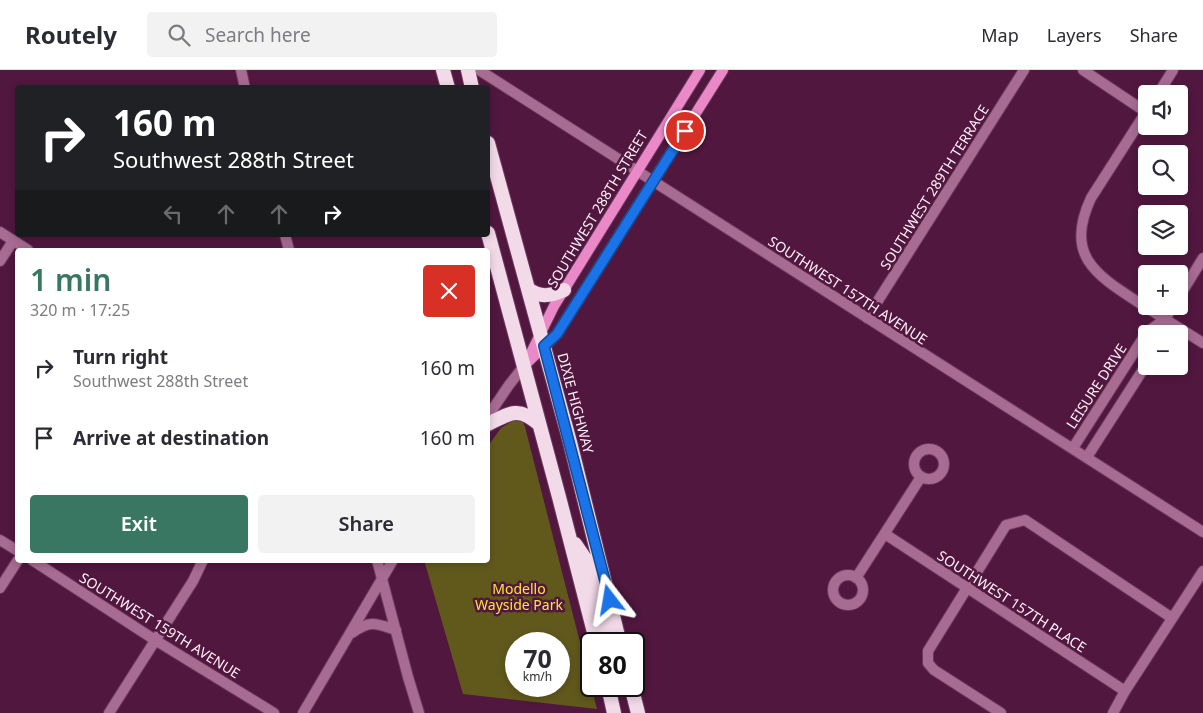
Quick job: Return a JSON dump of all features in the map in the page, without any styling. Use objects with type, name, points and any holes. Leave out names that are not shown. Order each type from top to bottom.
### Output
[{"type":"highway","points":[[443,70],[447,85]]},
{"type":"highway","points":[[468,70],[471,85]]},
{"type":"highway","name":"DIXIE HIGHWAY","points":[[490,150],[585,499],[617,632]]},
{"type":"highway","points":[[489,237],[594,632]]},
{"type":"highway","points":[[528,289],[545,296],[564,290]]},
{"type":"highway","points":[[490,423],[509,413],[516,412],[527,414],[539,424]]},
{"type":"highway","points":[[568,533],[592,569],[606,632]]},
{"type":"highway","points":[[610,697],[614,713]]},
{"type":"highway","points":[[634,697],[638,713]]},
{"type":"main road","name":"SOUTHWEST 288TH STREET","points":[[524,366],[540,332],[564,290],[700,70]]},
{"type":"main road","name":"SOUTHWEST 288TH STREET","points":[[524,366],[557,334],[724,70]]},
{"type":"street","points":[[240,70],[244,85]]},
{"type":"street","name":"SOUTHWEST 157TH AVENUE","points":[[479,70],[1203,532]]},
{"type":"street","name":"SOUTHWEST 289TH TERRACE","points":[[867,318],[1024,70]]},
{"type":"street","points":[[1083,70],[1138,107]]},
{"type":"street","points":[[1164,85],[1173,70]]},
{"type":"street","points":[[1138,124],[1099,184],[1085,211],[1081,227],[1083,250],[1090,263],[1109,284],[1203,343]]},
{"type":"street","points":[[0,232],[25,248]]},
{"type":"street","points":[[0,262],[13,241]]},
{"type":"street","points":[[1188,282],[1203,258]]},
{"type":"street","name":"LEISURE DRIVE","points":[[1164,325],[1167,315]]},
{"type":"street","name":"LEISURE DRIVE","points":[[1072,448],[1147,332],[1165,319]]},
{"type":"street","name":"SOUTHWEST 288TH STREET","points":[[490,413],[509,384],[524,366]]},
{"type":"street","points":[[1087,457],[1140,375]]},
{"type":"street","points":[[856,578],[921,477]]},
{"type":"street","points":[[1001,713],[934,670],[928,662],[928,651],[1006,526],[1025,520],[1172,618]]},
{"type":"street","name":"SOUTHWEST 157TH PLACE","points":[[885,534],[1125,691]]},
{"type":"street","points":[[0,540],[15,549]]},
{"type":"street","points":[[0,588],[16,563]]},
{"type":"street","name":"SOUTHWEST 159TH AVENUE","points":[[37,563],[155,640],[274,713]]},
{"type":"street","points":[[109,713],[193,581],[202,563]]},
{"type":"street","points":[[378,563],[419,713]]},
{"type":"street","points":[[303,713],[391,563]]},
{"type":"street","points":[[1113,713],[1125,691],[1203,571]]},
{"type":"street","points":[[347,636],[364,624],[373,622],[396,630]]},
{"type":"green space","name":"Modello Wayside Park","points":[[514,420],[523,422],[525,427],[580,642],[580,697],[594,697],[597,709],[463,694],[425,563],[490,563],[490,443],[501,428]]},
{"type":"route","points":[[610,600],[544,346],[557,334],[685,131]]}]
